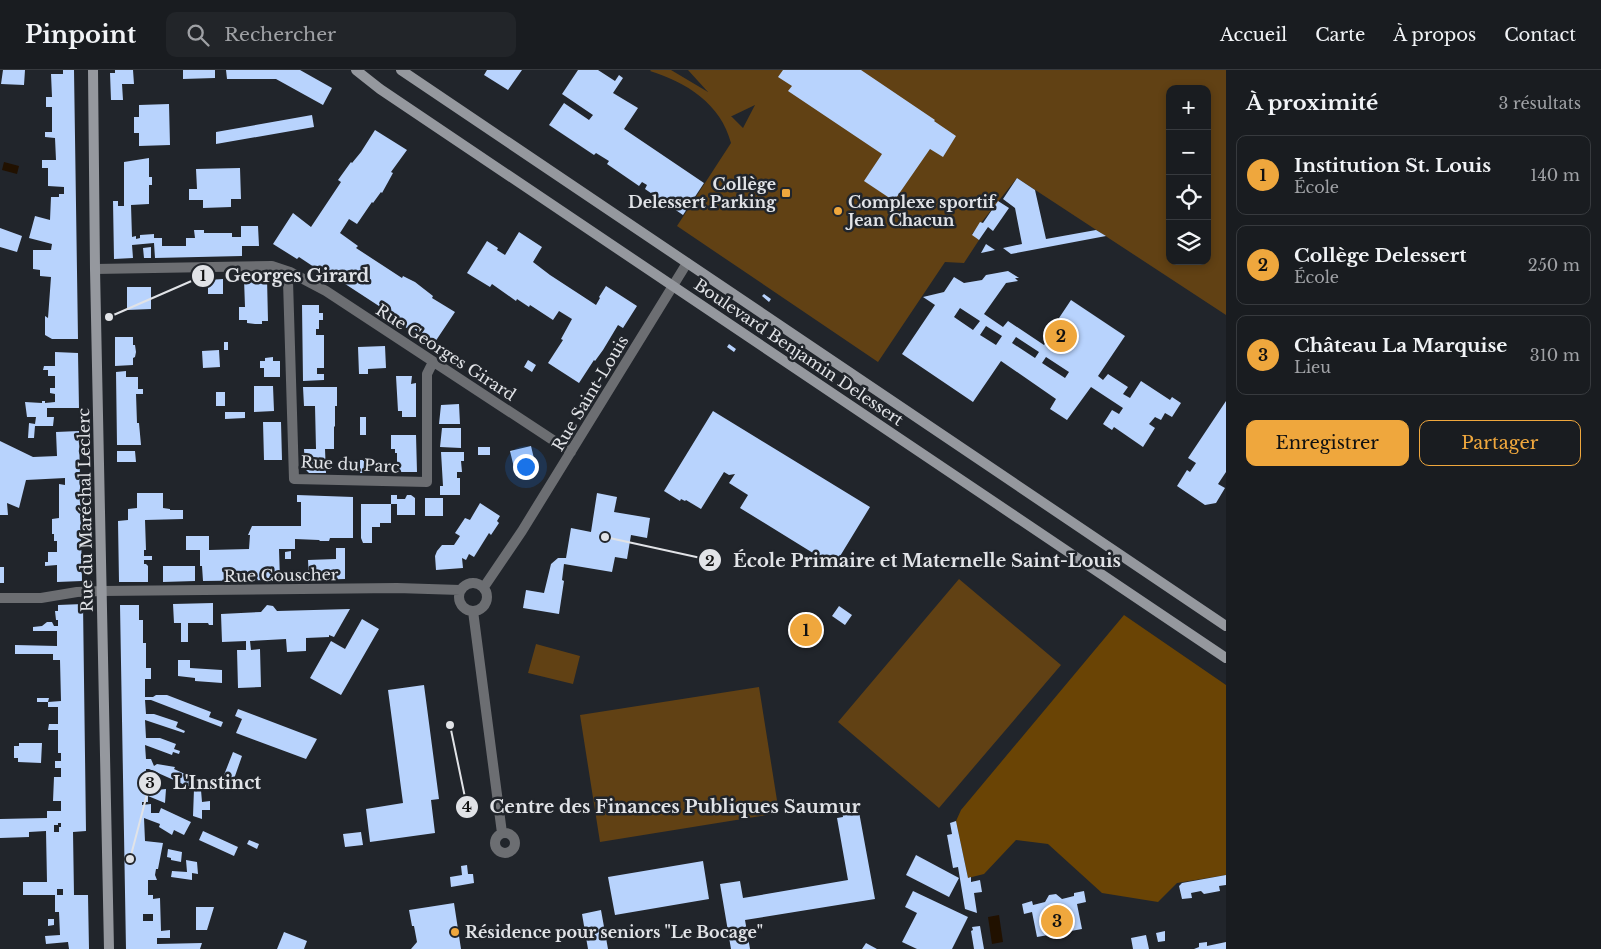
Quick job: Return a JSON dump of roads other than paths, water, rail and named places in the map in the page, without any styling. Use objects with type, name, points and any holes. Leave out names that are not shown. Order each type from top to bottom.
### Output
[{"type":"main road","name":"Rue du Maréchal Leclerc","points":[[94,70],[95,269],[109,949]]},
{"type":"main road","name":"Boulevard Benjamin Delessert","points":[[356,70],[380,89],[1226,658]]},
{"type":"main road","name":"Boulevard Benjamin Delessert","points":[[401,70],[1226,626]]},
{"type":"street","name":"Rue Saint-Louis","points":[[484,587],[572,452],[687,263]]},
{"type":"street","name":"Rue Georges Girard","points":[[95,269],[272,266],[290,272],[326,291],[572,452]]},
{"type":"street","name":"Rue du Parc","points":[[290,272],[288,282],[294,479],[427,482],[427,374],[433,362]]},
{"type":"street","points":[[470,583],[478,583],[484,587],[487,596],[486,603],[479,609],[472,611],[461,605],[458,599],[463,586],[470,583]]},
{"type":"street","name":"Rue Couscher","points":[[0,598],[41,598],[78,592],[102,591],[397,588],[460,590]]},
{"type":"street","points":[[472,611],[502,833]]},
{"type":"place","name":"Collège Delessert Parking","points":[[786,193]]},
{"type":"place","name":"Complexe sportif Jean Chacun","points":[[838,211]]},
{"type":"place","name":"Georges Girard","points":[[109,317]]},
{"type":"place","name":"Collège Delessert","points":[[1061,336]]},
{"type":"place","name":"École Primaire et Maternelle Saint-Louis","points":[[605,537]]},
{"type":"place","name":"Institution St. Louis","points":[[806,630]]},
{"type":"place","name":"Centre des Finances Publiques Saumur","points":[[450,725]]},
{"type":"place","name":"L'Instinct","points":[[130,859]]},
{"type":"place","name":"Château La Marquise","points":[[1057,921]]},
{"type":"place","name":"Résidence pour seniors \"Le Bocage\"","points":[[455,932]]}]
